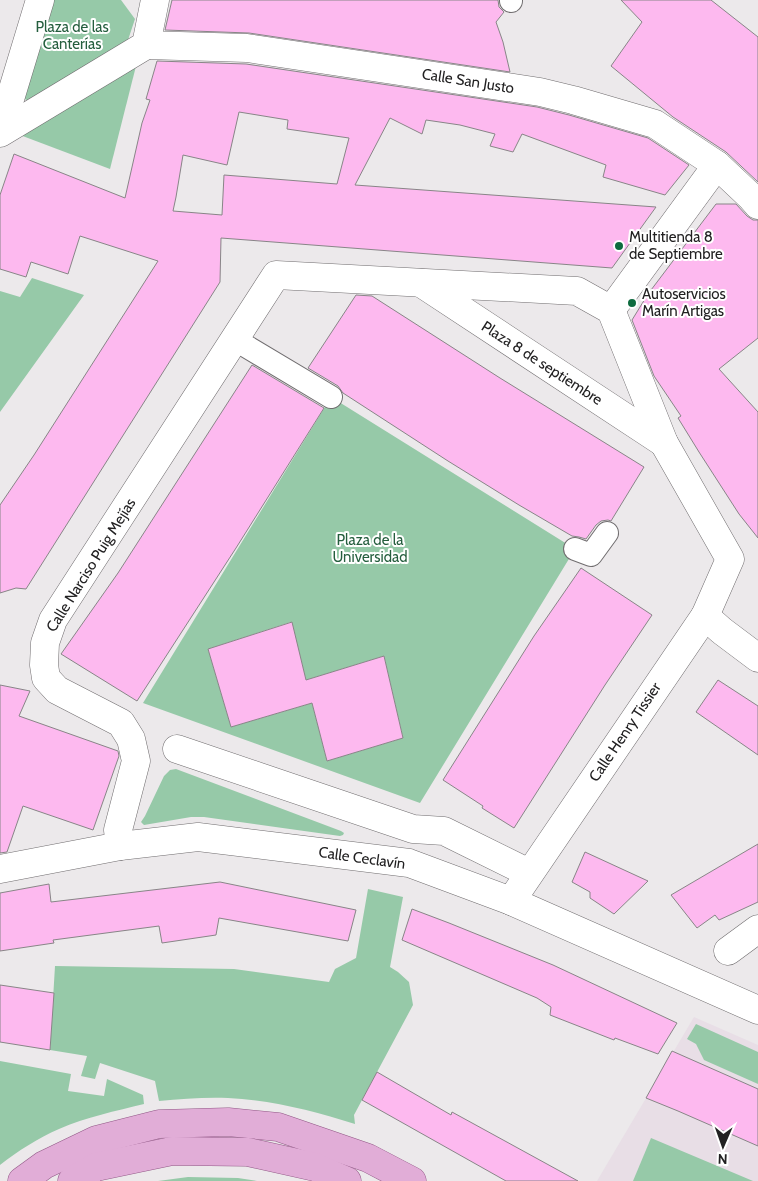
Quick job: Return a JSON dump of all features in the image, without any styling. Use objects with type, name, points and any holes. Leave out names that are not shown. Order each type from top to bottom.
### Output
[{"type":"main road","points":[[22,1181],[44,1165],[96,1140],[159,1124],[228,1122],[278,1127],[368,1158],[412,1181]]},
{"type":"main road","points":[[72,1181],[96,1167],[172,1151],[248,1152],[315,1167],[347,1181]]},
{"type":"street","points":[[0,133],[40,0]]},
{"type":"street","points":[[0,133],[146,45],[155,0]]},
{"type":"street","name":"Calle San Justo","points":[[146,45],[247,48],[540,92],[573,100],[655,124],[717,165],[758,205]]},
{"type":"street","points":[[420,282],[577,291],[611,310],[717,165]]},
{"type":"street","name":"Calle Narciso Puig Mejías","points":[[120,846],[118,830],[136,761],[131,740],[120,723],[57,690],[46,678],[44,643],[53,620],[276,275],[420,282]]},
{"type":"street","name":"Plaza 8 de septiembre","points":[[420,282],[664,443]]},
{"type":"street","name":"Plaza 8 de septiembre","points":[[611,310],[664,443],[730,559]]},
{"type":"street","points":[[234,339],[331,397]]},
{"type":"street","points":[[575,549],[591,555],[607,533]]},
{"type":"street","name":"Calle Henry Tissier","points":[[511,900],[705,616],[730,559]]},
{"type":"street","points":[[705,616],[758,658]]},
{"type":"street","points":[[177,748],[413,829],[444,830],[529,873]]},
{"type":"street","points":[[409,863],[413,829]]},
{"type":"street","name":"Calle Ceclavín","points":[[0,869],[120,846],[198,837],[409,863],[511,900],[758,1010]]},
{"type":"street","points":[[728,951],[758,929]]},
{"type":"shaded area","points":[[694,1017],[758,1045],[758,1181],[597,1181]]},
{"type":"green space","name":"Plaza de las Canterías","points":[[45,0],[121,0],[135,19],[127,43],[33,104],[15,93]]},
{"type":"green space","name":"Plaza de las Canterías","points":[[136,66],[110,169],[12,132]]},
{"type":"green space","points":[[32,278],[84,295],[0,412],[0,291],[20,297]]},
{"type":"green space","name":"Plaza de la Universidad","points":[[331,397],[575,549],[420,803],[143,703]],"holes":[[[291,622],[306,680],[384,656],[403,738],[327,761],[312,703],[231,727],[208,649]]]},
{"type":"green space","points":[[176,769],[344,833],[340,836],[204,817],[191,817],[144,825],[141,822],[164,776],[170,770]]},
{"type":"green space","points":[[368,889],[403,897],[390,967],[409,982],[413,1005],[354,1115],[355,1124],[292,1107],[244,1099],[211,1098],[159,1101],[155,1081],[100,1063],[95,1079],[81,1076],[87,1056],[50,1050],[55,966],[234,969],[329,982],[335,969],[356,958]]},
{"type":"green space","points":[[696,1024],[758,1052],[758,1084],[704,1060],[696,1044],[687,1039]]},
{"type":"green space","points":[[0,1061],[71,1074],[68,1091],[104,1096],[107,1079],[143,1095],[144,1104],[90,1118],[59,1129],[28,1145],[0,1165]]},
{"type":"green space","points":[[651,1138],[753,1181],[633,1181]]},
{"type":"green space","points":[[188,1177],[238,1178],[257,1181],[158,1181]]},
{"type":"building","points":[[172,0],[498,0],[499,7],[504,12],[496,22],[510,72],[249,33],[165,30]]},
{"type":"building","points":[[621,0],[711,0],[758,37],[758,182],[726,152],[673,117],[611,66],[642,22]]},
{"type":"building","points":[[157,61],[246,64],[537,107],[648,138],[689,165],[665,195],[603,177],[606,165],[522,134],[513,152],[490,146],[495,134],[460,125],[426,120],[422,134],[390,118],[355,185],[656,207],[612,268],[221,238],[220,282],[26,589],[16,588],[0,593],[0,505],[158,261],[80,236],[68,274],[31,262],[26,277],[0,269],[0,195],[14,154],[125,198],[142,123],[150,100],[146,99]],"holes":[[[239,112],[288,120],[287,129],[349,138],[337,184],[224,175],[222,215],[173,211],[183,155],[227,165]]]},
{"type":"building","points":[[716,204],[736,204],[747,216],[753,220],[758,220],[758,338],[719,369],[758,412],[758,538],[739,514],[678,418],[681,416],[654,376],[632,320],[648,294]]},
{"type":"building","points":[[356,295],[372,296],[644,467],[611,521],[601,521],[586,539],[572,536],[448,461],[343,393],[338,386],[308,368]]},
{"type":"building","points":[[252,365],[324,408],[137,701],[61,654],[118,573]]},
{"type":"building","points":[[581,568],[652,615],[514,828],[443,780],[534,636]]},
{"type":"building","points":[[292,622],[306,680],[384,656],[403,738],[327,761],[312,703],[231,727],[208,649]]},
{"type":"building","points":[[718,680],[758,706],[758,755],[696,712]]},
{"type":"building","points":[[0,685],[30,691],[19,716],[118,751],[119,756],[93,830],[23,806],[7,852],[0,853]]},
{"type":"building","points":[[758,844],[758,902],[719,920],[715,915],[697,928],[671,895]]},
{"type":"building","points":[[585,852],[648,881],[614,914],[590,898],[590,892],[572,882]]},
{"type":"building","points":[[220,882],[356,910],[348,941],[219,918],[216,935],[162,943],[159,926],[53,940],[54,943],[0,951],[0,893],[49,884],[51,902]]},
{"type":"building","points":[[412,909],[553,965],[677,1023],[658,1054],[615,1038],[614,1040],[550,1015],[551,1007],[537,998],[402,940]]},
{"type":"building","points":[[0,985],[54,993],[50,1050],[0,1042]]},
{"type":"building","points":[[672,1051],[758,1089],[758,1146],[646,1098]]},
{"type":"building","points":[[377,1072],[451,1115],[452,1112],[578,1181],[506,1181],[362,1100]]},
{"type":"place","name":"Multitienda 8 de Septiembre","points":[[619,246]]},
{"type":"place","name":"Autoservicios Marín Artigas","points":[[632,303]]}]
